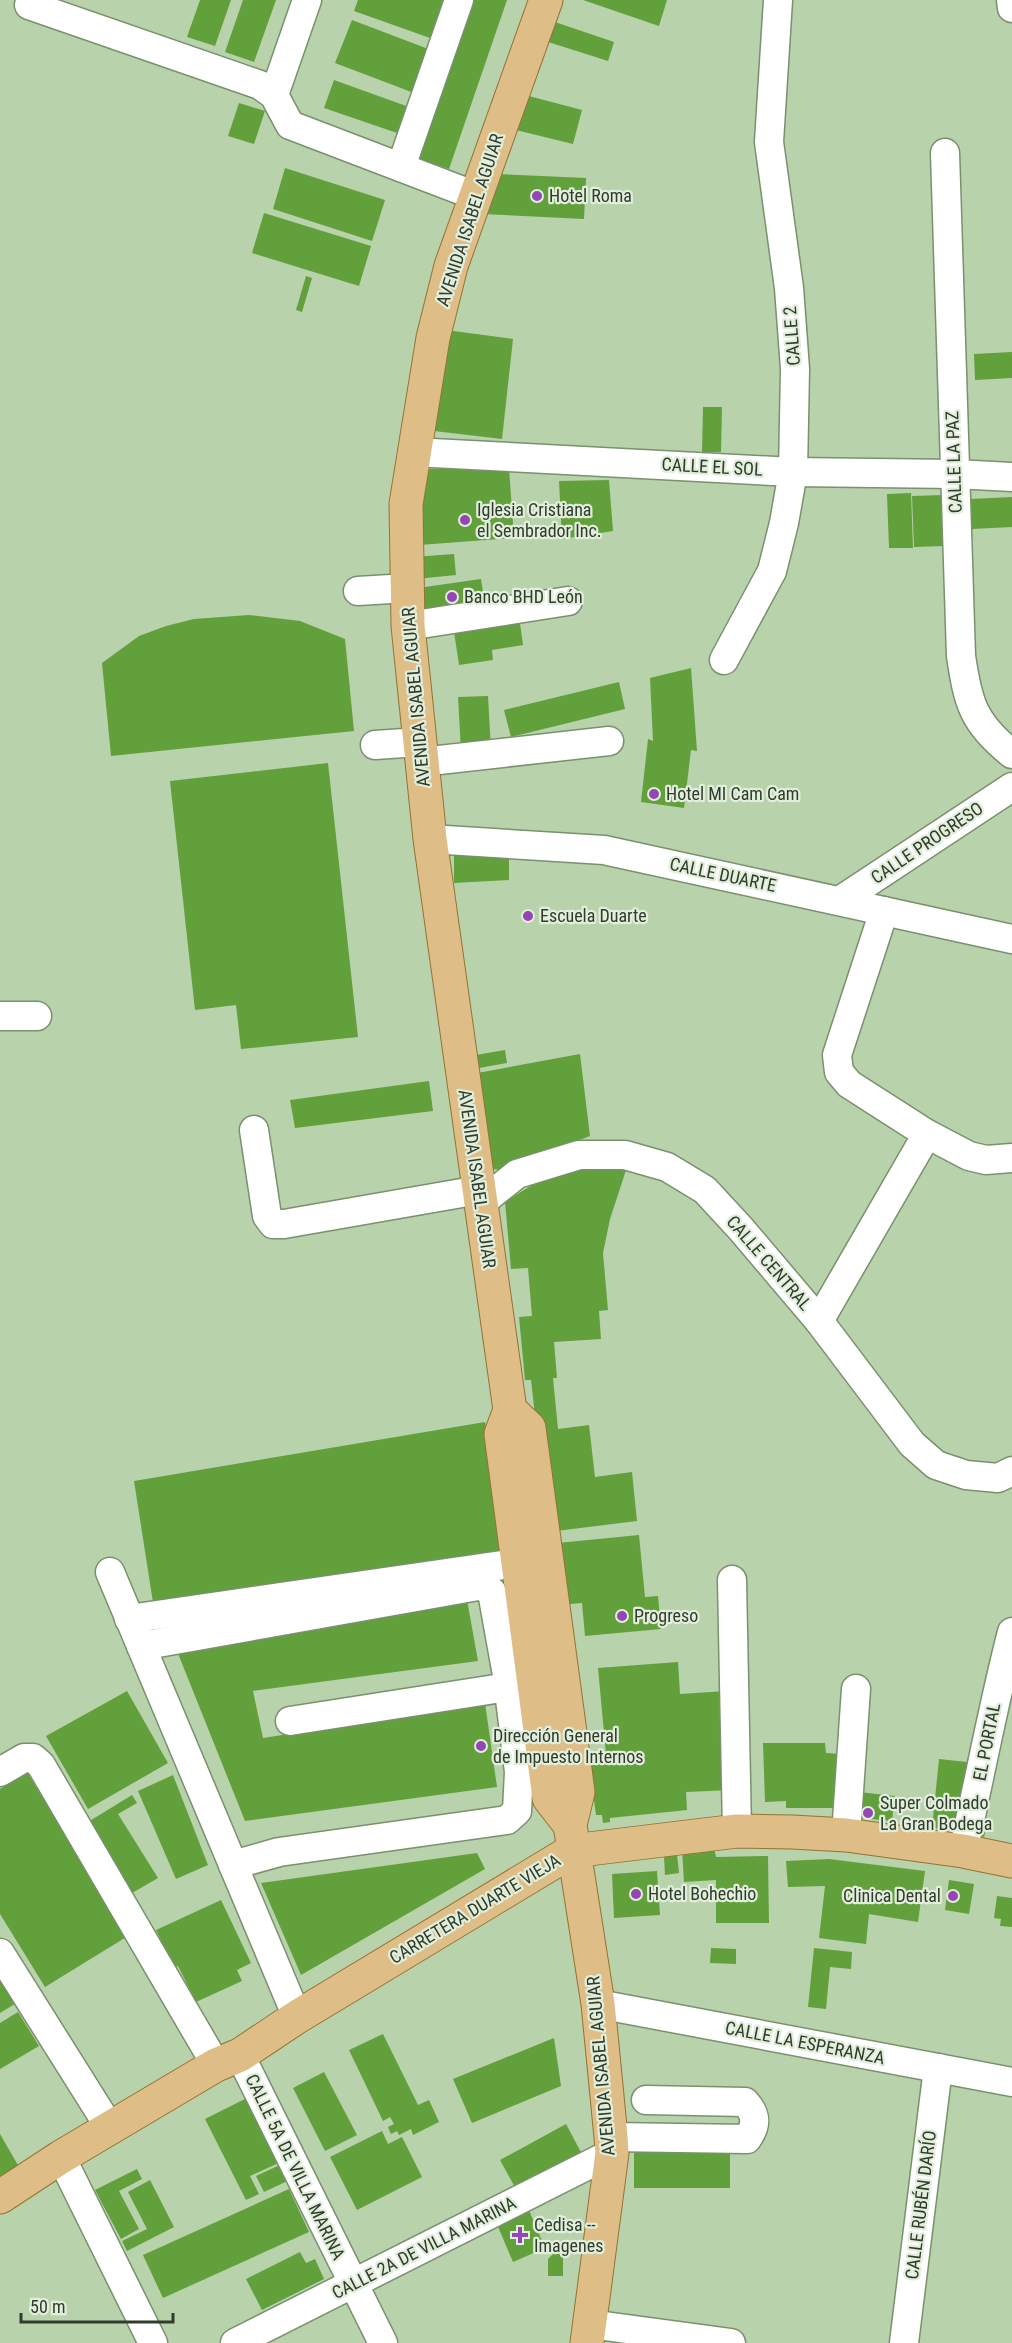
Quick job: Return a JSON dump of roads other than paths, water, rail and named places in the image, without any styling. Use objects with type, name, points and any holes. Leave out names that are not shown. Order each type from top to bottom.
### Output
[{"type":"main road","name":"AVENIDA ISABEL AGUIAR","points":[[546,0],[451,266],[433,338],[406,504],[407,588],[408,626],[430,839],[510,1410],[529,1428],[531,1561],[516,1678],[549,1798],[571,1838]]},
{"type":"main road","name":"AVENIDA ISABEL AGUIAR","points":[[531,1561],[578,1792],[571,1838],[598,2004],[611,2145],[589,2334]]},
{"type":"main road","name":"CARRETERA DUARTE VIEJA","points":[[0,2198],[62,2157],[297,2017],[571,1838],[737,1831],[792,1832],[846,1835],[963,1851],[1012,1861]]},
{"type":"street","points":[[274,95],[307,0]]},
{"type":"street","points":[[401,167],[459,0]]},
{"type":"street","name":"CALLE 2","points":[[724,660],[772,571],[793,472],[795,369],[791,311],[769,142],[778,0]]},
{"type":"street","points":[[1011,0],[1012,8]]},
{"type":"street","points":[[29,5],[260,84],[274,95],[290,125],[476,196]]},
{"type":"street","name":"CALLE LA PAZ","points":[[945,153],[961,656],[965,684],[972,708],[982,726],[995,741],[1012,754]]},
{"type":"street","name":"CALLE EL SOL","points":[[413,452],[793,472],[1012,477]]},
{"type":"street","points":[[358,591],[407,588]]},
{"type":"street","points":[[408,626],[568,601]]},
{"type":"street","points":[[375,745],[420,752],[609,741]]},
{"type":"street","name":"CALLE PROGRESO","points":[[841,900],[1012,786]]},
{"type":"street","name":"CALLE DUARTE","points":[[430,839],[604,850],[1012,939]]},
{"type":"street","points":[[884,911],[837,1055],[839,1072],[849,1084],[927,1134],[969,1156],[986,1160],[1012,1158]]},
{"type":"street","points":[[0,1016],[37,1016]]},
{"type":"street","points":[[254,1130],[267,1216],[273,1224],[480,1197]]},
{"type":"street","points":[[819,1321],[927,1134]]},
{"type":"street","name":"CALLE CENTRAL","points":[[480,1197],[517,1173],[579,1155],[625,1155],[667,1167],[705,1190],[819,1321],[912,1444],[936,1465],[966,1475],[999,1478],[1012,1471]]},
{"type":"street","points":[[129,1619],[531,1561]]},
{"type":"street","points":[[110,1572],[297,2017]]},
{"type":"street","points":[[732,1580],[737,1831]]},
{"type":"street","points":[[141,1646],[478,1586],[486,1587],[492,1592],[516,1678],[519,1772],[517,1811],[507,1820],[279,1852],[233,1865]]},
{"type":"street","name":"EL PORTAL","points":[[963,1851],[984,1764],[995,1697],[1012,1632]]},
{"type":"street","points":[[290,1721],[516,1678]]},
{"type":"street","points":[[846,1835],[856,1689]]},
{"type":"street","name":"CALLE 5A DE VILLA MARINA","points":[[0,1772],[24,1758],[33,1758],[41,1765],[228,2060],[354,2284],[383,2343]]},
{"type":"street","points":[[0,1953],[110,2128]]},
{"type":"street","name":"CALLE LA ESPERANZA","points":[[598,2004],[1012,2082]]},
{"type":"street","name":"CALLE RUBÉN DARÍO","points":[[904,2343],[938,2068]]},
{"type":"street","points":[[611,2145],[747,2139],[754,2129],[755,2119],[752,2110],[745,2102],[646,2100]]},
{"type":"street","name":"CALLE 2A DE VILLA MARINA","points":[[235,2343],[354,2284],[611,2145]]},
{"type":"street","points":[[62,2157],[153,2343]]},
{"type":"street","points":[[589,2334],[731,2343]]},
{"type":"place","name":"Hotel Roma","points":[[537,196]]},
{"type":"place","name":"Iglesia Cristiana el Sembrador Inc.","points":[[465,520]]},
{"type":"place","name":"Banco BHD León","points":[[452,597]]},
{"type":"place","name":"Hotel MI Cam Cam","points":[[654,794]]},
{"type":"place","name":"Escuela Duarte","points":[[528,916]]},
{"type":"place","name":"Progreso","points":[[622,1616]]},
{"type":"place","name":"Dirección General de Impuesto Internos","points":[[481,1746]]},
{"type":"place","name":"Super Colmado La Gran Bodega","points":[[868,1813]]},
{"type":"place","name":"Hotel Bohechio","points":[[636,1894]]},
{"type":"place","name":"Clinica Dental","points":[[953,1896]]},
{"type":"place","name":"Cedisa -- Imagenes","points":[[520,2235]]}]
